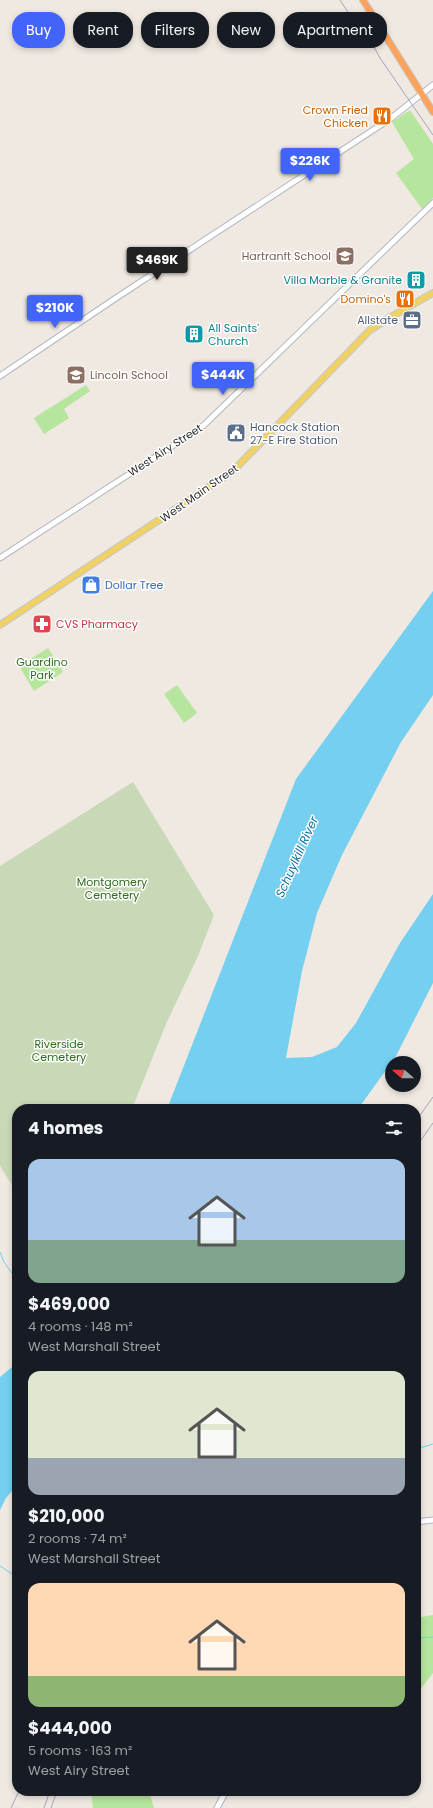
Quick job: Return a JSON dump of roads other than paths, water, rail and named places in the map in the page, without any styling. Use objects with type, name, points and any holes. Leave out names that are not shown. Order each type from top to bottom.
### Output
[{"type":"highway","points":[[363,0],[433,112]]},
{"type":"main road","points":[[0,376],[119,296],[390,119],[433,85]]},
{"type":"main road","name":"West Airy Street","points":[[0,558],[203,426],[433,203]]},
{"type":"main road","name":"West Main Street","points":[[0,625],[233,471],[374,327],[433,293]]},
{"type":"main road","points":[[421,1521],[433,1520]]},
{"type":"main road","points":[[216,1808],[223,1796]]},
{"type":"water","name":"Schuylkill River","points":[[433,591],[433,695],[401,742],[342,855],[317,913],[302,971],[286,1058],[312,1057],[337,1047],[356,1023],[400,943],[433,894],[433,983],[396,1056],[385,1056],[385,1071],[362,1104],[169,1104],[296,779]]},
{"type":"water","points":[[12,1367],[12,1491],[6,1498],[0,1510],[0,1377]]},
{"type":"waterway","points":[[0,1252],[4,1262],[12,1273]]},
{"type":"waterway","points":[[421,1448],[433,1444]]},
{"type":"waterway","points":[[0,1566],[12,1574]]},
{"type":"waterway","points":[[421,1638],[433,1637]]},
{"type":"railway","points":[[340,0],[348,12]]},
{"type":"railway","points":[[374,48],[433,135]]},
{"type":"railway","points":[[421,1114],[433,1097]]},
{"type":"railway","points":[[421,1140],[433,1123]]},
{"type":"railway","points":[[11,1808],[17,1796]]},
{"type":"railway","points":[[44,1808],[48,1796]]},
{"type":"railway","points":[[51,1808],[55,1796]]},
{"type":"place","name":"Crown Fried Chicken","points":[[382,116]]},
{"type":"place","name":"Hartranft School","points":[[345,256]]},
{"type":"place","name":"Villa Marble & Granite","points":[[416,280]]},
{"type":"place","name":"Domino's","points":[[405,299]]},
{"type":"place","name":"Allstate","points":[[412,320]]},
{"type":"place","name":"All Saints' Church","points":[[194,334]]},
{"type":"place","name":"Lincoln School","points":[[76,375]]},
{"type":"place","name":"Hancock Station 27-E Fire Station","points":[[236,433]]},
{"type":"place","name":"Dollar Tree","points":[[91,585]]},
{"type":"place","name":"CVS Pharmacy","points":[[42,624]]},
{"type":"park label","name":"Guardino Park","points":[[42,668]]},
{"type":"park label","name":"Montgomery Cemetery","points":[[112,888]]},
{"type":"park label","name":"Riverside Cemetery","points":[[59,1050]]}]
